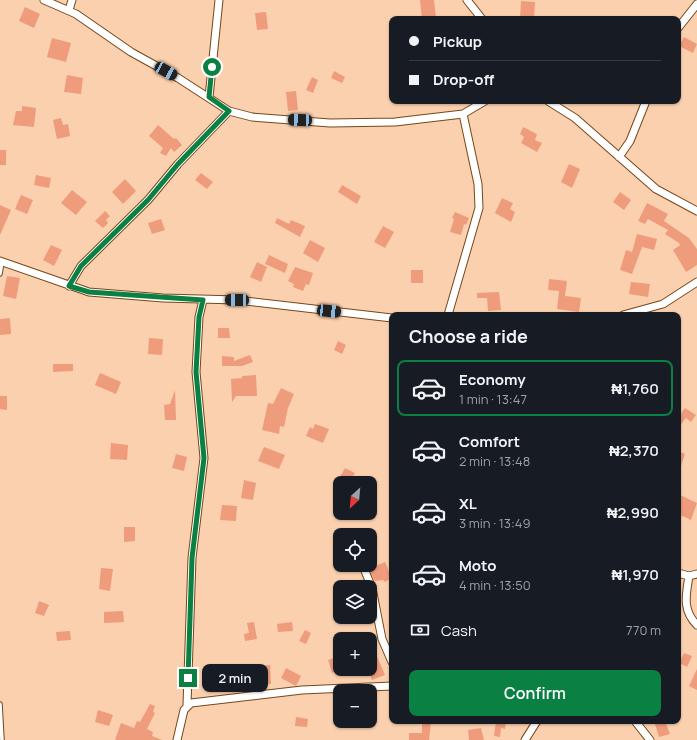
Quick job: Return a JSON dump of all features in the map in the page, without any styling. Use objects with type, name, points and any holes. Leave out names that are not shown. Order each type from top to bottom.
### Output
[{"type":"street","points":[[44,0],[69,10],[131,52],[209,97],[229,111],[252,117],[272,120],[395,122],[433,116],[463,114],[480,104]]},
{"type":"street","points":[[69,10],[72,0]]},
{"type":"street","points":[[209,97],[218,0]]},
{"type":"street","points":[[467,0],[480,16]]},
{"type":"street","points":[[681,24],[697,4]]},
{"type":"street","points":[[553,104],[575,118],[656,189],[697,211]]},
{"type":"street","points":[[619,157],[630,141],[645,104]]},
{"type":"street","points":[[69,286],[81,266],[148,200],[178,164],[229,111]]},
{"type":"street","points":[[449,312],[479,208],[478,184],[463,114]]},
{"type":"street","points":[[1,262],[89,292],[203,300],[237,300],[389,318]]},
{"type":"street","points":[[634,312],[664,304],[697,282]]},
{"type":"street","points":[[177,740],[184,710],[187,705],[192,558],[204,458],[196,372],[199,317],[203,300]]},
{"type":"street","points":[[364,572],[372,588],[382,639],[389,655]]},
{"type":"street","points":[[681,573],[693,575],[681,602],[697,625]]},
{"type":"street","points":[[187,705],[302,690],[389,686]]},
{"type":"street","points":[[525,740],[534,724]]},
{"type":"street","points":[[637,724],[650,740]]},
{"type":"lane","points":[[0,274],[1,262]]},
{"type":"lane","points":[[0,704],[2,740]]},
{"type":"building","points":[[420,0],[434,0],[436,16],[422,16]]},
{"type":"building","points":[[521,1],[535,2],[534,16],[520,16]]},
{"type":"building","points":[[25,7],[40,14],[34,28],[19,21]]},
{"type":"building","points":[[266,12],[268,29],[257,30],[255,13]]},
{"type":"building","points":[[684,37],[697,44],[693,53],[681,47],[681,42]]},
{"type":"building","points":[[52,38],[71,43],[66,62],[47,57]]},
{"type":"building","points":[[334,71],[345,77],[342,83],[331,78]]},
{"type":"building","points":[[67,75],[83,78],[81,94],[64,92]]},
{"type":"building","points":[[312,77],[318,80],[313,93],[306,90]]},
{"type":"building","points":[[296,91],[298,110],[288,111],[286,92]]},
{"type":"building","points":[[22,106],[36,108],[34,127],[13,125],[16,111],[22,111]]},
{"type":"building","points":[[61,118],[63,125],[68,124],[70,136],[57,139],[53,120]]},
{"type":"building","points":[[158,125],[174,139],[176,138],[182,145],[174,152],[171,148],[166,156],[160,153],[163,148],[149,136]]},
{"type":"building","points":[[523,127],[537,134],[535,140],[542,143],[537,152],[521,143],[524,137],[520,134]]},
{"type":"building","points":[[0,150],[6,150],[6,165],[0,165]]},
{"type":"building","points":[[569,164],[580,169],[572,188],[561,182]]},
{"type":"building","points":[[201,173],[213,182],[207,189],[195,180]]},
{"type":"building","points":[[36,175],[51,178],[49,188],[34,185]]},
{"type":"building","points":[[125,179],[136,191],[123,204],[112,192]]},
{"type":"building","points":[[342,185],[361,196],[357,204],[338,192]]},
{"type":"building","points":[[72,190],[87,202],[76,215],[61,203]]},
{"type":"building","points":[[620,192],[631,200],[624,210],[613,202]]},
{"type":"building","points":[[21,195],[33,200],[27,214],[15,209]]},
{"type":"building","points":[[502,198],[513,203],[510,209],[515,212],[511,222],[495,213]]},
{"type":"building","points":[[647,203],[668,214],[664,221],[689,238],[697,249],[697,265],[686,272],[673,250],[680,245],[665,234],[668,230],[648,219],[645,224],[638,221]]},
{"type":"building","points":[[0,205],[11,210],[0,235]]},
{"type":"building","points":[[105,211],[110,216],[106,220],[108,223],[103,228],[95,221]]},
{"type":"building","points":[[455,212],[469,218],[466,225],[464,224],[461,235],[450,232],[454,219],[452,218]]},
{"type":"building","points":[[277,218],[289,224],[291,220],[305,226],[300,237],[275,223]]},
{"type":"building","points":[[161,219],[165,230],[152,234],[148,223]]},
{"type":"building","points":[[383,226],[394,232],[385,248],[374,242]]},
{"type":"building","points":[[637,234],[657,239],[654,250],[642,247],[632,274],[620,270],[626,250],[632,252]]},
{"type":"building","points":[[310,240],[325,248],[318,262],[303,253]]},
{"type":"building","points":[[51,245],[62,250],[54,266],[43,260]]},
{"type":"building","points":[[269,255],[288,264],[285,273],[265,264]]},
{"type":"building","points":[[257,262],[267,267],[261,282],[250,277]]},
{"type":"building","points":[[295,267],[313,273],[309,285],[306,284],[303,291],[293,287],[294,284],[288,281]]},
{"type":"building","points":[[411,270],[423,270],[423,283],[411,283]]},
{"type":"building","points":[[7,276],[20,278],[16,299],[3,296]]},
{"type":"building","points":[[549,279],[567,281],[565,296],[581,298],[579,312],[557,309],[559,291],[548,290]]},
{"type":"building","points":[[631,282],[650,284],[648,297],[629,294]]},
{"type":"building","points":[[499,292],[501,310],[488,311],[487,298],[477,298],[477,293]]},
{"type":"building","points":[[10,318],[11,334],[0,335],[0,319]]},
{"type":"building","points":[[218,328],[229,328],[230,338],[218,338]]},
{"type":"building","points":[[149,338],[163,339],[162,355],[148,354]]},
{"type":"building","points":[[338,341],[346,345],[342,354],[334,350]]},
{"type":"building","points":[[250,355],[253,362],[242,366],[222,366],[222,356],[234,357],[234,361]]},
{"type":"building","points":[[53,364],[73,364],[73,371],[53,372]]},
{"type":"building","points":[[100,373],[121,382],[116,394],[95,385]]},
{"type":"building","points":[[256,375],[257,396],[236,396],[232,402],[231,379],[242,378],[242,376]]},
{"type":"building","points":[[281,388],[294,394],[288,408],[284,427],[280,426],[279,434],[262,430],[268,403],[273,404]]},
{"type":"building","points":[[175,390],[176,420],[165,420],[164,405],[170,404]]},
{"type":"building","points":[[0,396],[7,396],[7,410],[0,409]]},
{"type":"building","points":[[685,408],[696,415],[691,422],[686,418],[681,424],[681,414]]},
{"type":"building","points":[[315,424],[329,429],[323,443],[306,436],[310,427],[313,429]]},
{"type":"building","points":[[111,443],[128,445],[127,460],[110,459]]},
{"type":"building","points":[[264,447],[285,455],[279,469],[258,461]]},
{"type":"building","points":[[681,452],[685,454],[681,466]]},
{"type":"building","points":[[176,454],[187,457],[184,471],[172,468]]},
{"type":"building","points":[[345,468],[355,473],[353,476],[341,476]]},
{"type":"building","points":[[244,480],[256,483],[253,500],[241,498]]},
{"type":"building","points":[[681,495],[697,503],[691,520],[681,515]]},
{"type":"building","points":[[222,505],[237,506],[236,521],[220,520]]},
{"type":"building","points":[[124,527],[135,527],[135,541],[124,542]]},
{"type":"building","points":[[385,562],[389,571],[389,580],[385,582],[383,580],[374,580],[370,572],[377,572],[377,566]]},
{"type":"building","points":[[101,568],[113,569],[110,591],[99,589]]},
{"type":"building","points":[[39,601],[49,605],[44,616],[35,613]]},
{"type":"building","points":[[123,611],[124,622],[104,623],[104,612]]},
{"type":"building","points":[[254,622],[257,639],[245,641],[244,634],[249,633],[247,623]]},
{"type":"building","points":[[292,622],[293,631],[278,632],[277,624]]},
{"type":"building","points":[[305,630],[311,633],[306,644],[299,641]]},
{"type":"building","points":[[70,631],[71,640],[57,641],[56,632]]},
{"type":"building","points":[[684,653],[692,656],[687,667],[681,664],[681,659]]},
{"type":"building","points":[[377,656],[385,675],[372,680],[371,676],[377,676]]},
{"type":"building","points":[[333,658],[332,673],[328,660]]},
{"type":"building","points":[[270,665],[271,684],[266,684],[267,689],[251,691],[250,672],[257,671],[256,666]]},
{"type":"building","points":[[286,668],[301,676],[296,686],[281,678]]},
{"type":"building","points":[[697,669],[697,690],[689,686]]},
{"type":"building","points":[[150,704],[155,706],[153,712],[155,713],[147,729],[153,732],[152,736],[162,740],[115,740],[121,723],[134,728],[137,721],[140,722]]},
{"type":"building","points":[[98,710],[113,715],[109,726],[95,722]]},
{"type":"building","points":[[296,717],[308,719],[307,727],[295,726]]},
{"type":"building","points":[[422,724],[431,724],[429,740],[409,740],[409,733],[422,733]]},
{"type":"building","points":[[496,724],[506,724],[505,729],[501,728],[500,737],[494,736]]},
{"type":"building","points":[[655,724],[666,724],[670,734],[659,737]]},
{"type":"building","points":[[481,728],[484,740],[469,740],[468,730]]},
{"type":"route","points":[[188,678],[192,558],[204,458],[196,372],[199,317],[203,300],[124,296],[89,292],[69,286],[81,266],[148,200],[178,164],[229,111],[209,97],[212,67]]}]
